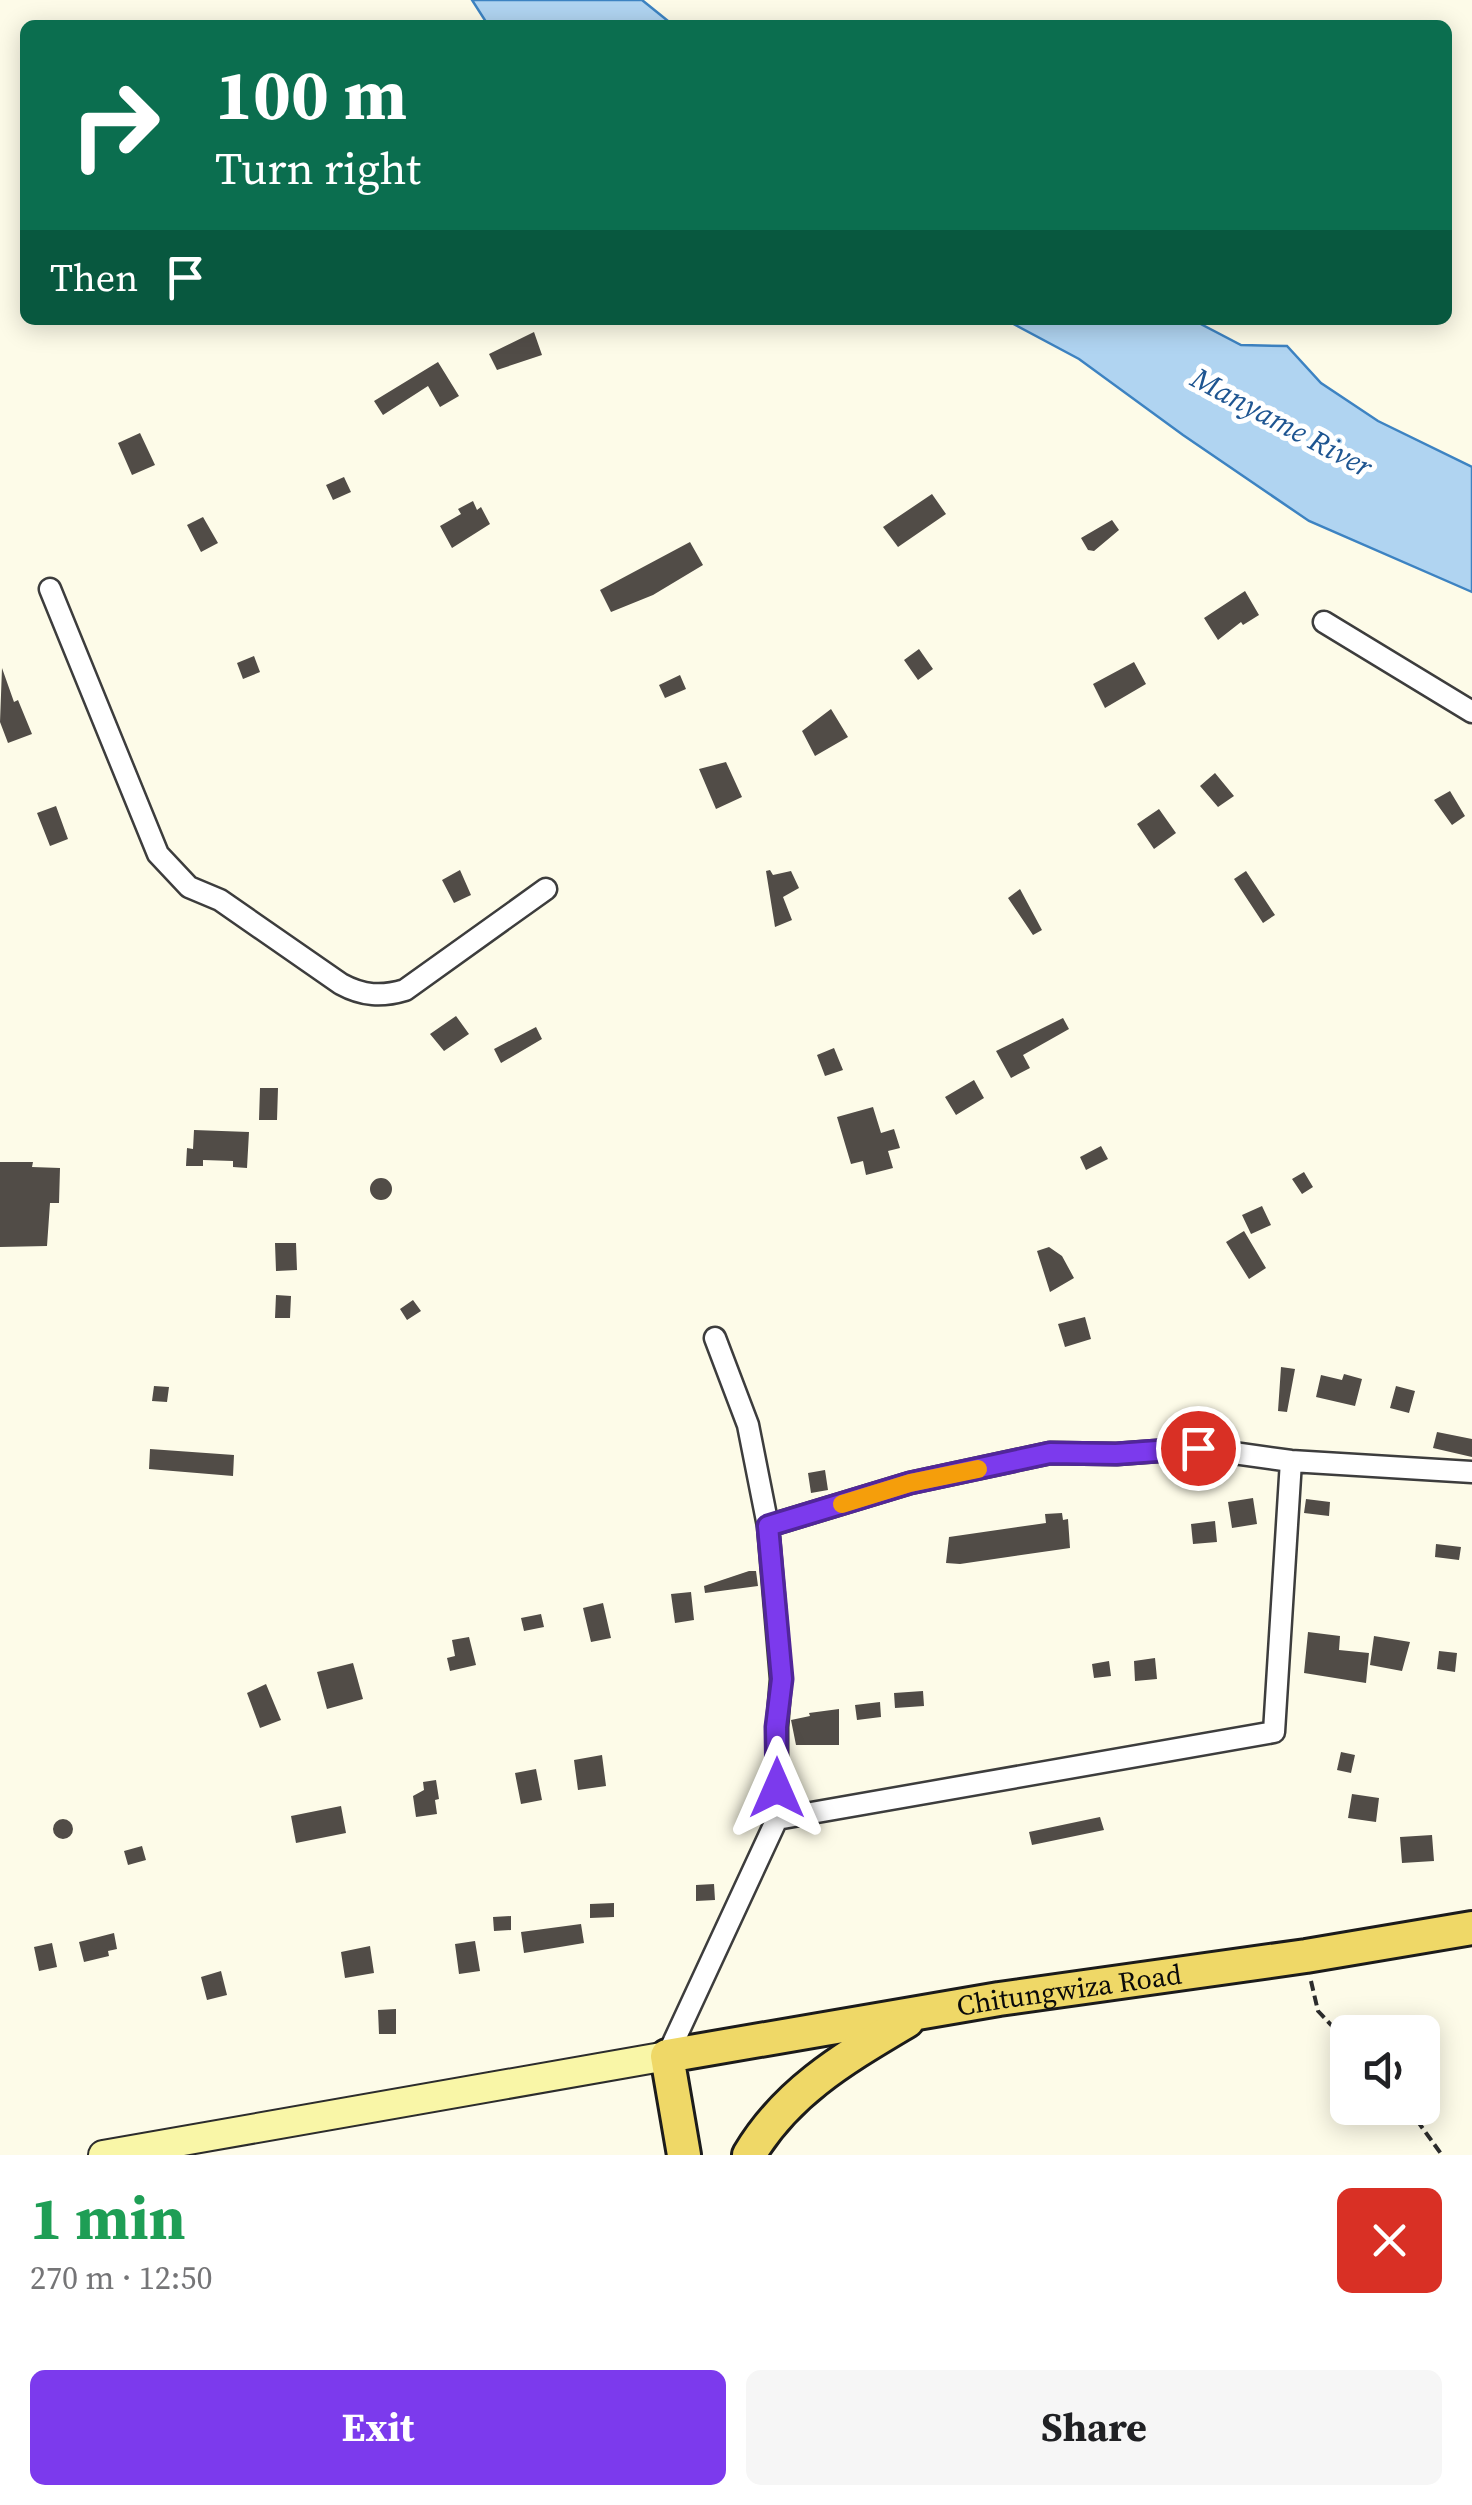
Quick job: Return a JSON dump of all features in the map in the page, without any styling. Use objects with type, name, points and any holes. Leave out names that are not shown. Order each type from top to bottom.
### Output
[{"type":"main road","name":"Chitungwiza Road","points":[[667,2056],[924,2011],[1472,1928]]},
{"type":"main road","points":[[750,2155],[788,2102],[818,2076],[924,2011]]},
{"type":"main road","points":[[103,2155],[197,2146],[667,2056],[684,2155]]},
{"type":"street","points":[[50,589],[158,854],[189,887],[220,900],[341,984],[379,996],[405,990],[546,890]]},
{"type":"street","points":[[1324,622],[1472,712]]},
{"type":"street","points":[[667,2056],[777,1819],[776,1727],[782,1679],[768,1526],[748,1426],[716,1338]]},
{"type":"street","points":[[768,1526],[910,1483],[1050,1453],[1116,1454],[1198,1448],[1291,1460],[1472,1472]]},
{"type":"street","points":[[777,1819],[1274,1732],[1291,1460]]},
{"type":"path","points":[[1306,1956],[1318,2011],[1330,2023]]},
{"type":"path","points":[[1420,2125],[1442,2155]]},
{"type":"water","points":[[472,0],[642,0],[667,20],[485,20]]},
{"type":"water","name":"Manyame River","points":[[1015,325],[1203,325],[1241,345],[1287,346],[1321,383],[1378,421],[1472,467],[1472,592],[1309,521],[1079,359]]},
{"type":"building","points":[[534,332],[542,355],[497,370],[489,354]]},
{"type":"building","points":[[438,362],[459,396],[440,407],[428,386],[383,415],[374,401]]},
{"type":"building","points":[[140,433],[155,465],[132,475],[118,443]]},
{"type":"building","points":[[344,477],[351,492],[333,500],[326,485]]},
{"type":"building","points":[[932,494],[946,514],[898,547],[883,527]]},
{"type":"building","points":[[473,501],[490,524],[452,548],[440,526],[461,514],[458,509]]},
{"type":"building","points":[[203,517],[218,543],[201,552],[187,525]]},
{"type":"building","points":[[1112,520],[1119,530],[1094,551],[1088,550],[1081,538]]},
{"type":"building","points":[[690,542],[703,565],[653,595],[611,612],[600,590]]},
{"type":"building","points":[[1245,591],[1259,615],[1243,625],[1241,622],[1218,640],[1204,618]]},
{"type":"building","points":[[919,649],[933,669],[918,680],[904,660]]},
{"type":"building","points":[[254,656],[260,672],[243,679],[237,663]]},
{"type":"building","points":[[1134,662],[1146,684],[1105,708],[1093,684]]},
{"type":"building","points":[[2,668],[14,702],[18,700],[32,734],[8,743],[0,722]]},
{"type":"building","points":[[680,675],[686,689],[665,698],[659,685]]},
{"type":"building","points":[[831,709],[848,737],[815,756],[802,731]]},
{"type":"building","points":[[726,762],[742,797],[716,809],[699,769]]},
{"type":"building","points":[[1215,773],[1234,796],[1218,807],[1200,786]]},
{"type":"building","points":[[1450,791],[1465,816],[1452,825],[1434,800]]},
{"type":"building","points":[[56,806],[68,839],[50,846],[37,813]]},
{"type":"building","points":[[1159,809],[1176,833],[1154,849],[1137,824]]},
{"type":"building","points":[[460,870],[471,895],[454,903],[442,880]]},
{"type":"building","points":[[766,871],[773,875],[791,871],[799,888],[783,897],[792,920],[775,927]]},
{"type":"building","points":[[1246,871],[1275,915],[1263,923],[1234,879]]},
{"type":"building","points":[[1020,889],[1042,930],[1033,935],[1008,898]]},
{"type":"building","points":[[456,1016],[469,1034],[444,1051],[430,1034]]},
{"type":"building","points":[[1063,1018],[1069,1029],[1023,1055],[1030,1068],[1011,1078],[996,1051]]},
{"type":"building","points":[[536,1027],[542,1039],[501,1063],[494,1049]]},
{"type":"building","points":[[834,1048],[843,1070],[825,1076],[817,1055]]},
{"type":"building","points":[[974,1080],[984,1098],[956,1115],[945,1097]]},
{"type":"building","points":[[260,1088],[278,1088],[277,1120],[259,1120]]},
{"type":"building","points":[[873,1107],[881,1133],[894,1129],[900,1148],[888,1151],[893,1168],[866,1175],[863,1161],[851,1164],[837,1117]]},
{"type":"building","points":[[194,1130],[249,1132],[247,1168],[233,1167],[233,1161],[203,1160],[203,1166],[186,1166],[187,1148],[193,1149]]},
{"type":"building","points":[[1101,1146],[1108,1159],[1086,1170],[1080,1157]]},
{"type":"building","points":[[0,1162],[33,1162],[32,1167],[60,1168],[59,1203],[50,1203],[47,1246],[0,1247]]},
{"type":"building","points":[[1304,1172],[1313,1187],[1302,1194],[1292,1179]]},
{"type":"building","points":[[381,1178],[389,1181],[389,1197],[381,1200],[373,1197],[370,1189],[373,1181]]},
{"type":"building","points":[[1262,1206],[1271,1225],[1251,1234],[1242,1215]]},
{"type":"building","points":[[1244,1231],[1266,1268],[1249,1279],[1226,1242]]},
{"type":"building","points":[[275,1243],[296,1243],[297,1270],[276,1271]]},
{"type":"building","points":[[1049,1247],[1062,1256],[1074,1278],[1050,1292],[1037,1251]]},
{"type":"building","points":[[276,1295],[291,1296],[290,1318],[275,1318]]},
{"type":"building","points":[[413,1300],[421,1311],[407,1320],[400,1309]]},
{"type":"building","points":[[1085,1317],[1091,1339],[1065,1347],[1058,1324]]},
{"type":"building","points":[[1281,1367],[1295,1369],[1287,1412],[1278,1411]]},
{"type":"building","points":[[1344,1374],[1362,1379],[1355,1406],[1316,1397],[1321,1375],[1342,1380]]},
{"type":"building","points":[[154,1386],[169,1387],[167,1402],[152,1401]]},
{"type":"building","points":[[1396,1386],[1415,1391],[1409,1413],[1390,1408]]},
{"type":"building","points":[[1437,1432],[1472,1439],[1472,1457],[1433,1448]]},
{"type":"building","points":[[150,1449],[234,1455],[233,1476],[149,1469]]},
{"type":"building","points":[[825,1470],[828,1490],[811,1493],[808,1473]]},
{"type":"building","points":[[1253,1498],[1257,1524],[1232,1528],[1228,1502]]},
{"type":"building","points":[[1306,1499],[1330,1502],[1329,1516],[1304,1513]]},
{"type":"building","points":[[1062,1513],[1063,1520],[1068,1519],[1070,1548],[946,1563],[949,1537],[1046,1523],[1045,1514]]},
{"type":"building","points":[[1215,1521],[1217,1542],[1193,1544],[1191,1524]]},
{"type":"building","points":[[1436,1544],[1461,1547],[1459,1560],[1435,1557]]},
{"type":"building","points":[[756,1571],[758,1586],[705,1593],[704,1586]]},
{"type":"building","points":[[691,1592],[694,1620],[675,1623],[671,1594]]},
{"type":"building","points":[[603,1603],[611,1638],[591,1642],[583,1608]]},
{"type":"building","points":[[541,1614],[544,1627],[524,1631],[521,1618]]},
{"type":"building","points":[[1308,1632],[1340,1636],[1339,1650],[1369,1653],[1366,1683],[1304,1673]]},
{"type":"building","points":[[1374,1636],[1410,1642],[1402,1671],[1370,1665]]},
{"type":"building","points":[[469,1637],[476,1665],[450,1671],[447,1658],[455,1656],[452,1640]]},
{"type":"building","points":[[1439,1651],[1457,1653],[1455,1672],[1437,1669]]},
{"type":"building","points":[[1155,1658],[1157,1679],[1135,1681],[1134,1661]]},
{"type":"building","points":[[1109,1661],[1111,1676],[1094,1678],[1092,1664]]},
{"type":"building","points":[[353,1663],[363,1699],[327,1709],[317,1672]]},
{"type":"building","points":[[266,1684],[281,1720],[260,1728],[247,1693]]},
{"type":"building","points":[[923,1691],[924,1706],[895,1708],[894,1693]]},
{"type":"building","points":[[880,1702],[881,1717],[857,1720],[855,1705]]},
{"type":"building","points":[[839,1709],[839,1745],[796,1745],[791,1720]]},
{"type":"building","points":[[1341,1752],[1355,1755],[1351,1773],[1337,1770]]},
{"type":"building","points":[[602,1755],[606,1786],[578,1790],[574,1760]]},
{"type":"building","points":[[536,1769],[542,1800],[521,1804],[515,1773]]},
{"type":"building","points":[[436,1780],[437,1814],[416,1817],[413,1796],[424,1790],[423,1782]]},
{"type":"building","points":[[1352,1794],[1379,1798],[1376,1822],[1348,1818]]},
{"type":"building","points":[[341,1806],[346,1833],[296,1843],[291,1816]]},
{"type":"building","points":[[1100,1817],[1104,1830],[1032,1845],[1029,1832]]},
{"type":"building","points":[[63,1819],[73,1829],[63,1839],[53,1829]]},
{"type":"building","points":[[1432,1835],[1434,1861],[1402,1863],[1400,1837]]},
{"type":"building","points":[[142,1846],[146,1860],[128,1865],[124,1851]]},
{"type":"building","points":[[714,1884],[715,1900],[696,1901],[696,1885]]},
{"type":"building","points":[[614,1903],[614,1917],[590,1918],[590,1904]]},
{"type":"building","points":[[511,1916],[511,1930],[494,1931],[493,1917]]},
{"type":"building","points":[[581,1924],[584,1943],[524,1953],[521,1932]]},
{"type":"building","points":[[114,1933],[117,1949],[108,1951],[109,1956],[84,1962],[79,1942]]},
{"type":"building","points":[[475,1941],[480,1971],[459,1974],[455,1944]]},
{"type":"building","points":[[52,1943],[57,1967],[39,1971],[34,1947]]},
{"type":"building","points":[[370,1946],[374,1973],[345,1978],[341,1952]]},
{"type":"building","points":[[221,1971],[227,1995],[207,2000],[201,1977]]},
{"type":"building","points":[[396,2009],[396,2034],[379,2034],[378,2010]]},
{"type":"slow traffic","points":[[842,1504],[910,1483],[978,1469]]},
{"type":"route","points":[[777,1788],[776,1727],[782,1679],[768,1526],[910,1483],[1050,1453],[1116,1454],[1198,1448]]}]
